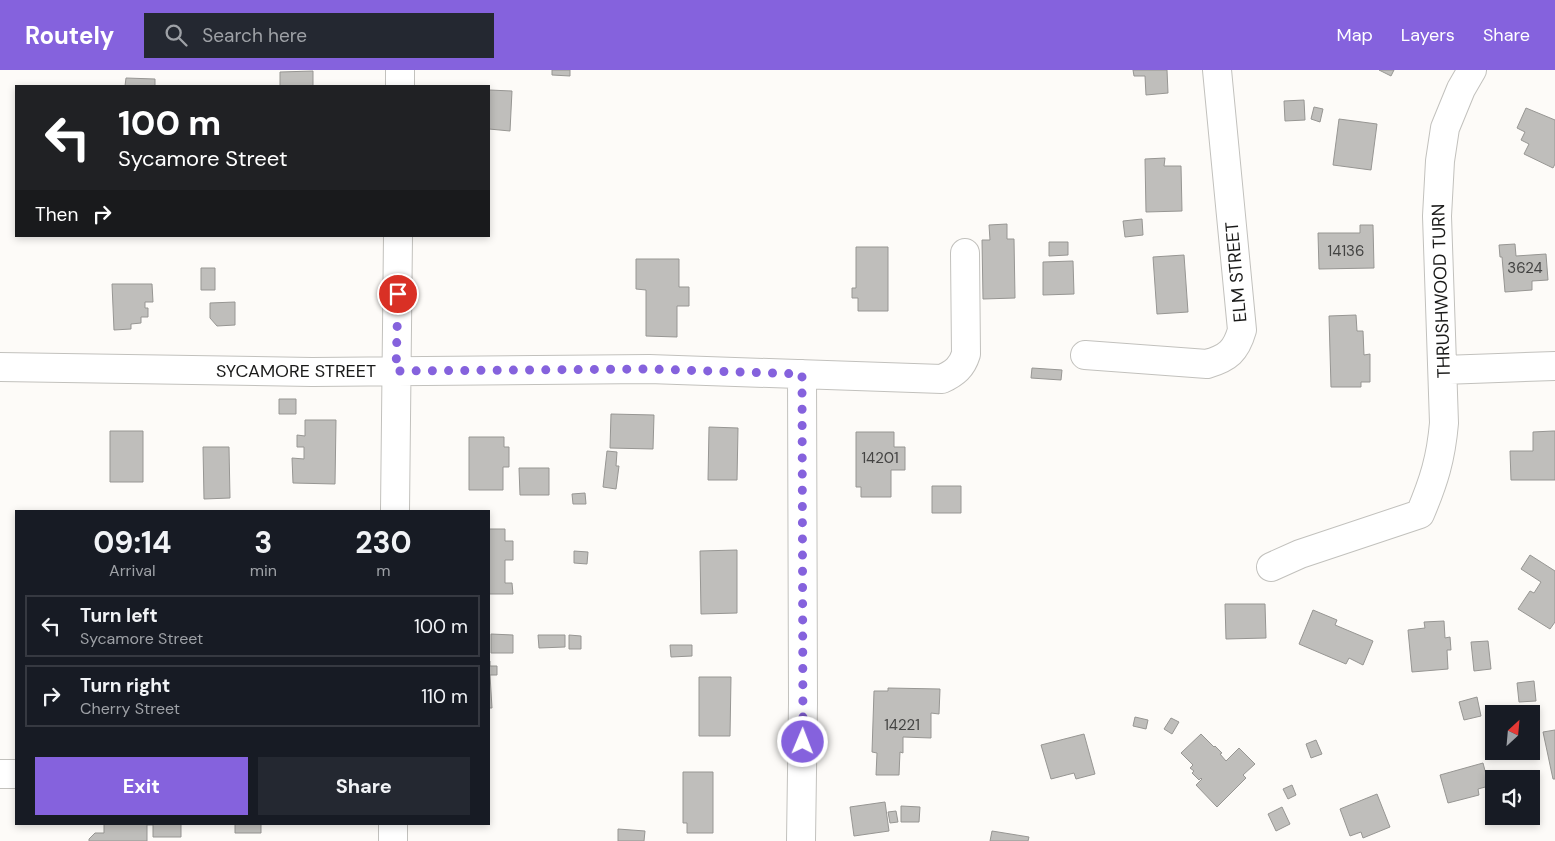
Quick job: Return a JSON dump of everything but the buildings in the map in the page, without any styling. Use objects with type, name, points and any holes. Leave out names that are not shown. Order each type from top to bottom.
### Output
[{"type":"street","points":[[400,70],[400,85]]},
{"type":"street","name":"ELM STREET","points":[[1085,356],[1207,364],[1221,360],[1233,351],[1239,341],[1242,330],[1217,70]]},
{"type":"street","name":"THRUSHWOOD TURN","points":[[1271,567],[1300,554],[1420,514],[1433,483],[1442,450],[1444,423],[1437,216],[1440,161],[1445,128],[1461,89],[1472,70]]},
{"type":"street","points":[[395,510],[398,237]]},
{"type":"street","name":"SYCAMORE STREET","points":[[0,367],[312,372],[649,369],[942,379],[954,374],[963,364],[966,354],[965,253]]},
{"type":"street","points":[[1443,370],[1555,366]]},
{"type":"street","points":[[801,841],[803,703],[802,374]]},
{"type":"street","points":[[0,774],[15,774]]},
{"type":"street","points":[[393,825],[393,841]]},
{"type":"route","points":[[398,294],[396,371],[649,369],[802,374],[803,742]]}]
